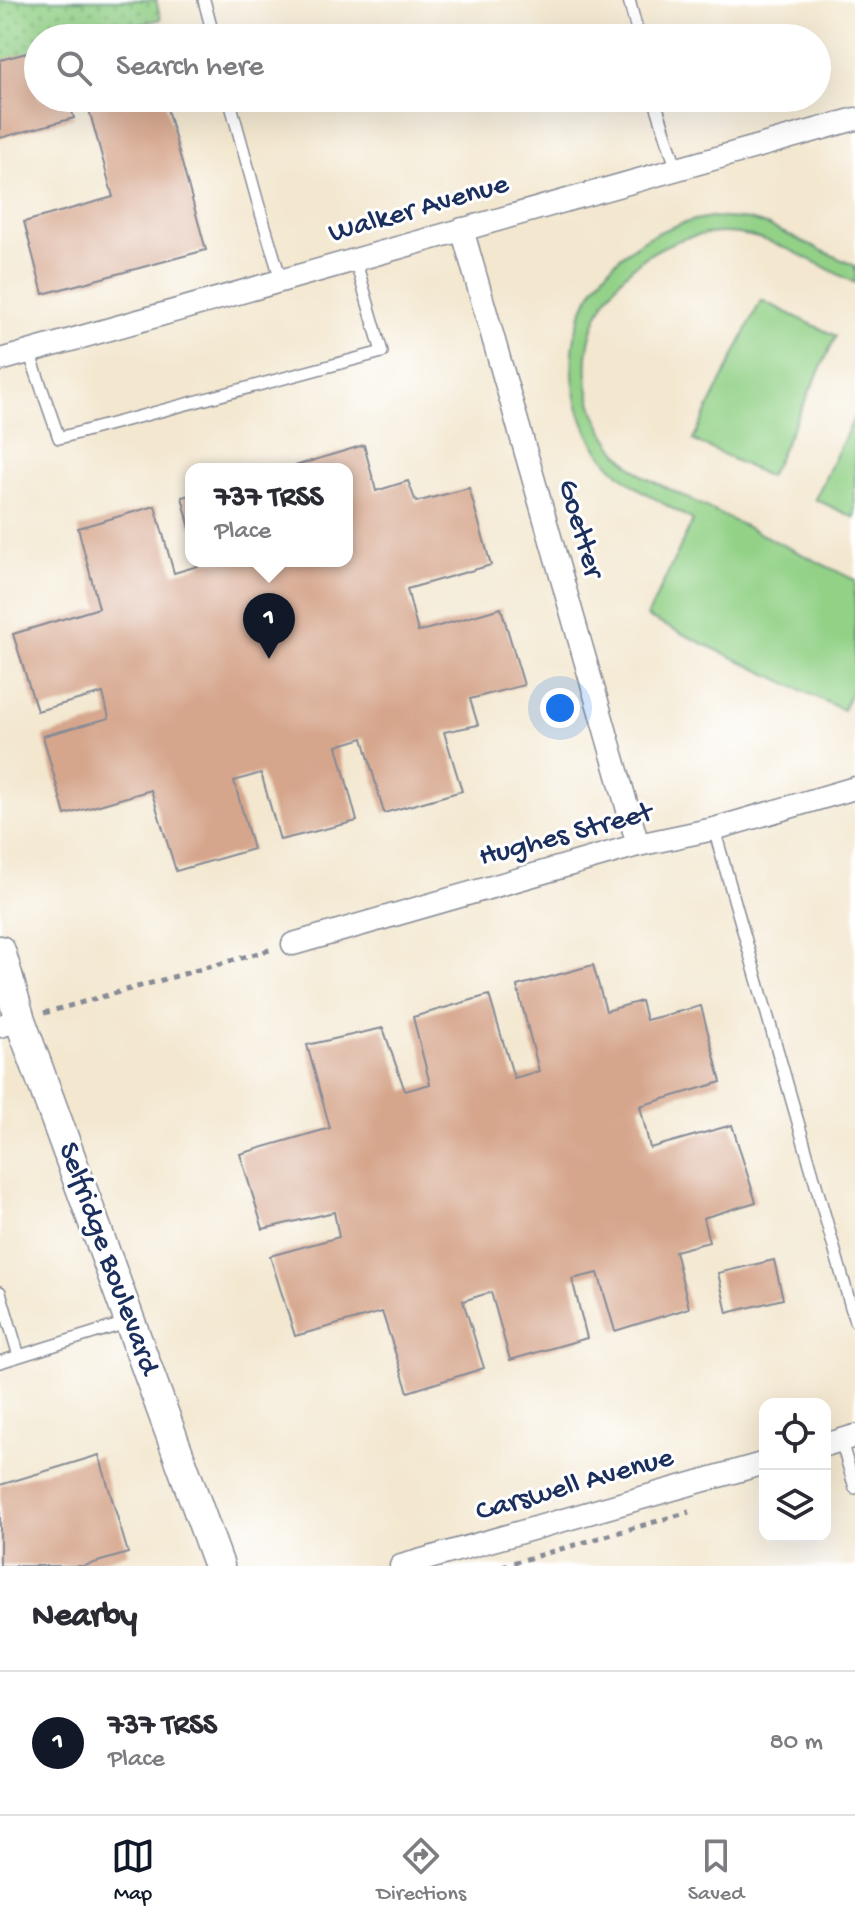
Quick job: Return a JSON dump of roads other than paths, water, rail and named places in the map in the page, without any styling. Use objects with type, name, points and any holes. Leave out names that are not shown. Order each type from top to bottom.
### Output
[{"type":"street","name":"Walker Avenue","points":[[0,360],[855,119]]},
{"type":"street","name":"Goetter","points":[[462,229],[638,845]]},
{"type":"street","name":"Hughes Street","points":[[293,944],[638,845],[714,829],[855,788]]},
{"type":"street","name":"Selfridge Boulevard","points":[[0,951],[10,1023],[131,1322],[219,1566]]},
{"type":"street","name":"Carswell Avenue","points":[[401,1566],[759,1465]]},
{"type":"lane","points":[[204,0],[210,24]]},
{"type":"lane","points":[[629,0],[635,24]]},
{"type":"lane","points":[[233,112],[281,280]]},
{"type":"lane","points":[[658,112],[677,170]]},
{"type":"lane","points":[[29,352],[59,438],[382,352],[355,259]]},
{"type":"lane","points":[[714,829],[855,1321]]},
{"type":"lane","points":[[0,1292],[19,1356]]},
{"type":"lane","points":[[0,1362],[131,1322]]},
{"type":"lane","points":[[840,1441],[855,1488]]},
{"type":"place","name":"737 TRSS","points":[[269,659]]}]
